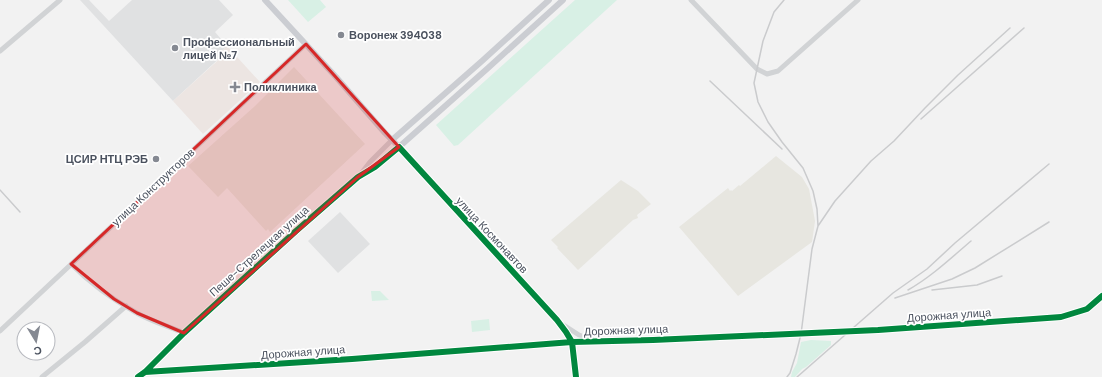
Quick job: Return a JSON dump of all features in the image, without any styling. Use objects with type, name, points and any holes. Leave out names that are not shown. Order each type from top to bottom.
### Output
[{"type":"main road","name":"улица Космонавтов","points":[[264,0],[399,147]]},
{"type":"main road","name":"Пеше-Стрелецкая улица","points":[[392,140],[549,0]]},
{"type":"main road","name":"Пеше-Стрелецкая улица","points":[[399,147],[563,0]]},
{"type":"street","points":[[0,51],[60,0]]},
{"type":"street","points":[[690,0],[757,69],[767,74],[778,71],[858,0]]},
{"type":"street","name":"улица Конструкторов","points":[[0,331],[306,44]]},
{"type":"street","name":"Пеше-Стрелецкая улица","points":[[138,377],[145,372],[184,333],[358,177],[370,162],[392,140]]},
{"type":"street","name":"Пеше-Стрелецкая улица","points":[[358,177],[375,167],[399,147]]},
{"type":"street","name":"улица Космонавтов","points":[[399,147],[557,320],[572,342]]},
{"type":"street","points":[[71,264],[97,287],[137,313],[184,333]]},
{"type":"street","name":"Дорожная улица","points":[[145,372],[345,360],[572,342],[878,330],[1061,317],[1087,309],[1102,296]]},
{"type":"street","points":[[42,377],[126,306]]},
{"type":"street","points":[[557,320],[579,335],[596,341]]},
{"type":"street","points":[[572,342],[576,377]]},
{"type":"highlighted area","points":[[306,44],[399,147],[358,177],[184,333],[137,313],[114,299],[71,264]]},
{"type":"shaded area","name":"Профессиональный лицей №7","points":[[80,0],[89,0],[109,21],[132,0],[219,0],[233,15],[215,32],[227,46],[222,51],[225,53],[173,101]]},
{"type":"shaded area","points":[[227,46],[260,82],[203,134],[173,101],[225,54],[222,51]]},
{"type":"shaded area","points":[[294,67],[365,144],[270,232],[268,229],[266,231],[227,188],[218,197],[188,166],[255,106]]},
{"type":"shaded area","points":[[776,156],[802,177],[809,189],[815,221],[812,242],[738,296],[679,227],[728,188],[732,191],[739,185],[740,186]]},
{"type":"shaded area","points":[[621,180],[638,191],[651,204],[637,215],[638,218],[633,220],[578,270],[551,240]]},
{"type":"shaded area","points":[[340,212],[370,244],[338,273],[308,241]]},
{"type":"green space","points":[[288,0],[320,0],[326,7],[308,22]]},
{"type":"green space","points":[[575,0],[617,0],[458,145],[454,146],[436,125]]},
{"type":"green space","points":[[371,291],[380,291],[389,300],[372,301]]},
{"type":"green space","points":[[489,319],[490,330],[472,332],[471,321]]},
{"type":"green space","points":[[811,340],[831,341],[831,345],[802,369],[795,377],[791,377],[797,363],[801,342]]},
{"type":"railway","points":[[784,0],[774,12],[763,41],[754,83],[758,102],[768,122],[803,168],[813,191],[817,209],[818,226],[812,249],[801,334],[790,373],[787,377]]},
{"type":"railway","points":[[818,226],[835,201],[871,161],[894,141],[958,75],[1010,28]]},
{"type":"railway","points":[[921,119],[1024,28]]},
{"type":"railway","points":[[710,81],[782,149]]},
{"type":"railway","points":[[797,377],[893,293],[927,269],[955,243],[1049,164]]},
{"type":"railway","points":[[0,190],[20,212]]},
{"type":"railway","points":[[895,298],[952,279],[975,268],[1049,222]]},
{"type":"railway","points":[[908,290],[933,273],[971,241]]},
{"type":"railway","points":[[932,290],[977,285],[1002,276]]},
{"type":"cycle path","points":[[138,377],[296,231],[358,177],[375,167],[399,147],[557,320],[572,342],[576,377]]},
{"type":"cycle path","points":[[145,372],[352,359],[572,342],[878,330],[1061,317],[1087,309],[1102,296]]},
{"type":"place","name":"Воронеж 394038","points":[[341,35]]},
{"type":"place","name":"Профессиональный лицей №7","points":[[175,48]]},
{"type":"place","name":"Поликлиника","points":[[235,87]]},
{"type":"place","name":"ЦСИР НТЦ РЭБ","points":[[156,159]]}]
